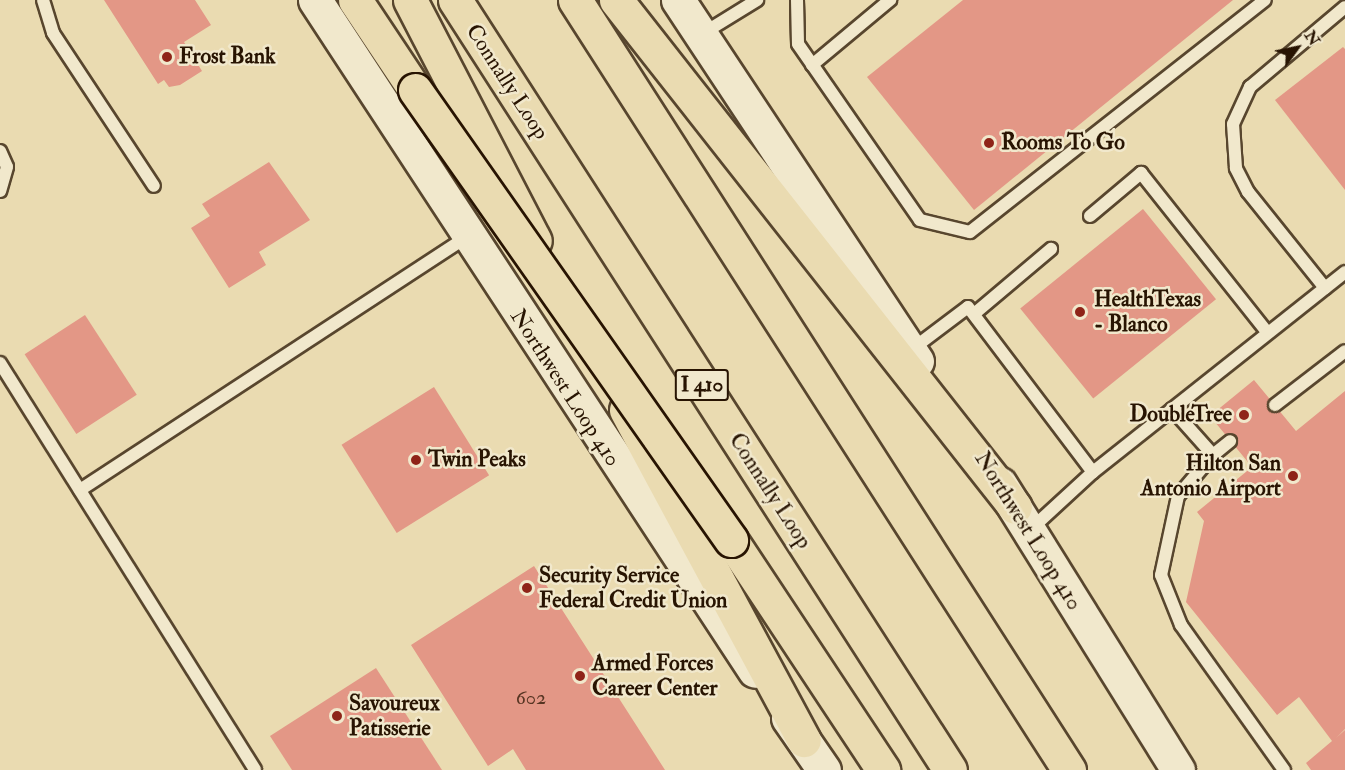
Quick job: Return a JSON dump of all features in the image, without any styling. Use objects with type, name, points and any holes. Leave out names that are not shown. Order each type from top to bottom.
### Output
[{"type":"highway","points":[[355,0],[415,90],[731,540],[883,770]]},
{"type":"highway","points":[[410,0],[804,740]]},
{"type":"highway","name":"Connally Loop","points":[[455,0],[950,770]]},
{"type":"highway","points":[[575,0],[1069,770]]},
{"type":"highway","points":[[616,0],[1022,518]]},
{"type":"main road","name":"Northwest Loop 410","points":[[315,0],[709,608],[824,770]]},
{"type":"main road","name":"Northwest Loop 410","points":[[678,0],[1022,518],[1178,770]]},
{"type":"main road","name":"Northwest Loop 410","points":[[1098,643],[1195,770]]},
{"type":"lane","points":[[43,0],[53,33],[154,186]]},
{"type":"lane","points":[[701,34],[757,0]]},
{"type":"lane","points":[[796,0],[798,44],[920,220],[970,232],[1265,0]]},
{"type":"lane","points":[[812,65],[890,0]]},
{"type":"lane","points":[[1325,288],[1248,192],[1236,168],[1233,124],[1250,87],[1345,7]]},
{"type":"lane","points":[[0,152],[7,167],[0,191]]},
{"type":"lane","points":[[1090,216],[1141,173],[1268,333]]},
{"type":"lane","points":[[80,490],[467,237]]},
{"type":"lane","points":[[974,314],[1051,249]]},
{"type":"lane","points":[[1022,518],[1093,472],[1345,272]]},
{"type":"lane","points":[[910,351],[969,307],[1093,472]]},
{"type":"lane","points":[[1275,405],[1345,351]]},
{"type":"lane","points":[[0,363],[255,770]]},
{"type":"lane","points":[[1172,409],[1213,455]]},
{"type":"lane","points":[[1230,441],[1213,455],[1178,496],[1161,575],[1181,625],[1284,770]]},
{"type":"building","name":"Frost Bank","points":[[104,0],[195,0],[211,25],[184,42],[202,71],[180,85],[169,87],[164,80],[158,84]]},
{"type":"building","name":"Rooms To Go","points":[[963,0],[1233,0],[974,210],[867,77]]},
{"type":"building","points":[[1343,47],[1345,49],[1345,190],[1275,100]]},
{"type":"building","points":[[269,162],[310,220],[259,252],[266,265],[229,288],[191,228],[210,216],[202,204]]},
{"type":"building","points":[[1143,209],[1216,299],[1093,399],[1020,308]]},
{"type":"building","points":[[85,315],[137,395],[76,434],[25,354]]},
{"type":"building","points":[[1254,380],[1296,431],[1345,391],[1345,729],[1336,738],[1345,730],[1345,770],[1311,770],[1306,763],[1332,741],[1299,697],[1277,715],[1186,602],[1204,521],[1197,512],[1252,467],[1210,416]]},
{"type":"building","name":"Twin Peaks","points":[[434,387],[489,475],[397,533],[342,445]]},
{"type":"building","points":[[534,566],[665,770],[526,770],[513,749],[488,766],[411,645]]},
{"type":"building","points":[[376,668],[442,770],[292,770],[270,736]]},
{"type":"place","name":"Frost Bank","points":[[167,57]]},
{"type":"place","name":"Rooms To Go","points":[[989,143]]},
{"type":"place","name":"HealthTexas - Blanco","points":[[1080,312]]},
{"type":"place","name":"DoubleTree","points":[[1244,415]]},
{"type":"place","name":"Twin Peaks","points":[[416,460]]},
{"type":"place","name":"Hilton San Antonio Airport","points":[[1293,476]]},
{"type":"place","name":"Security Service Federal Credit Union","points":[[527,588]]},
{"type":"place","name":"Armed Forces Career Center","points":[[580,676]]},
{"type":"place","name":"Savoureux Patisserie","points":[[337,716]]}]
